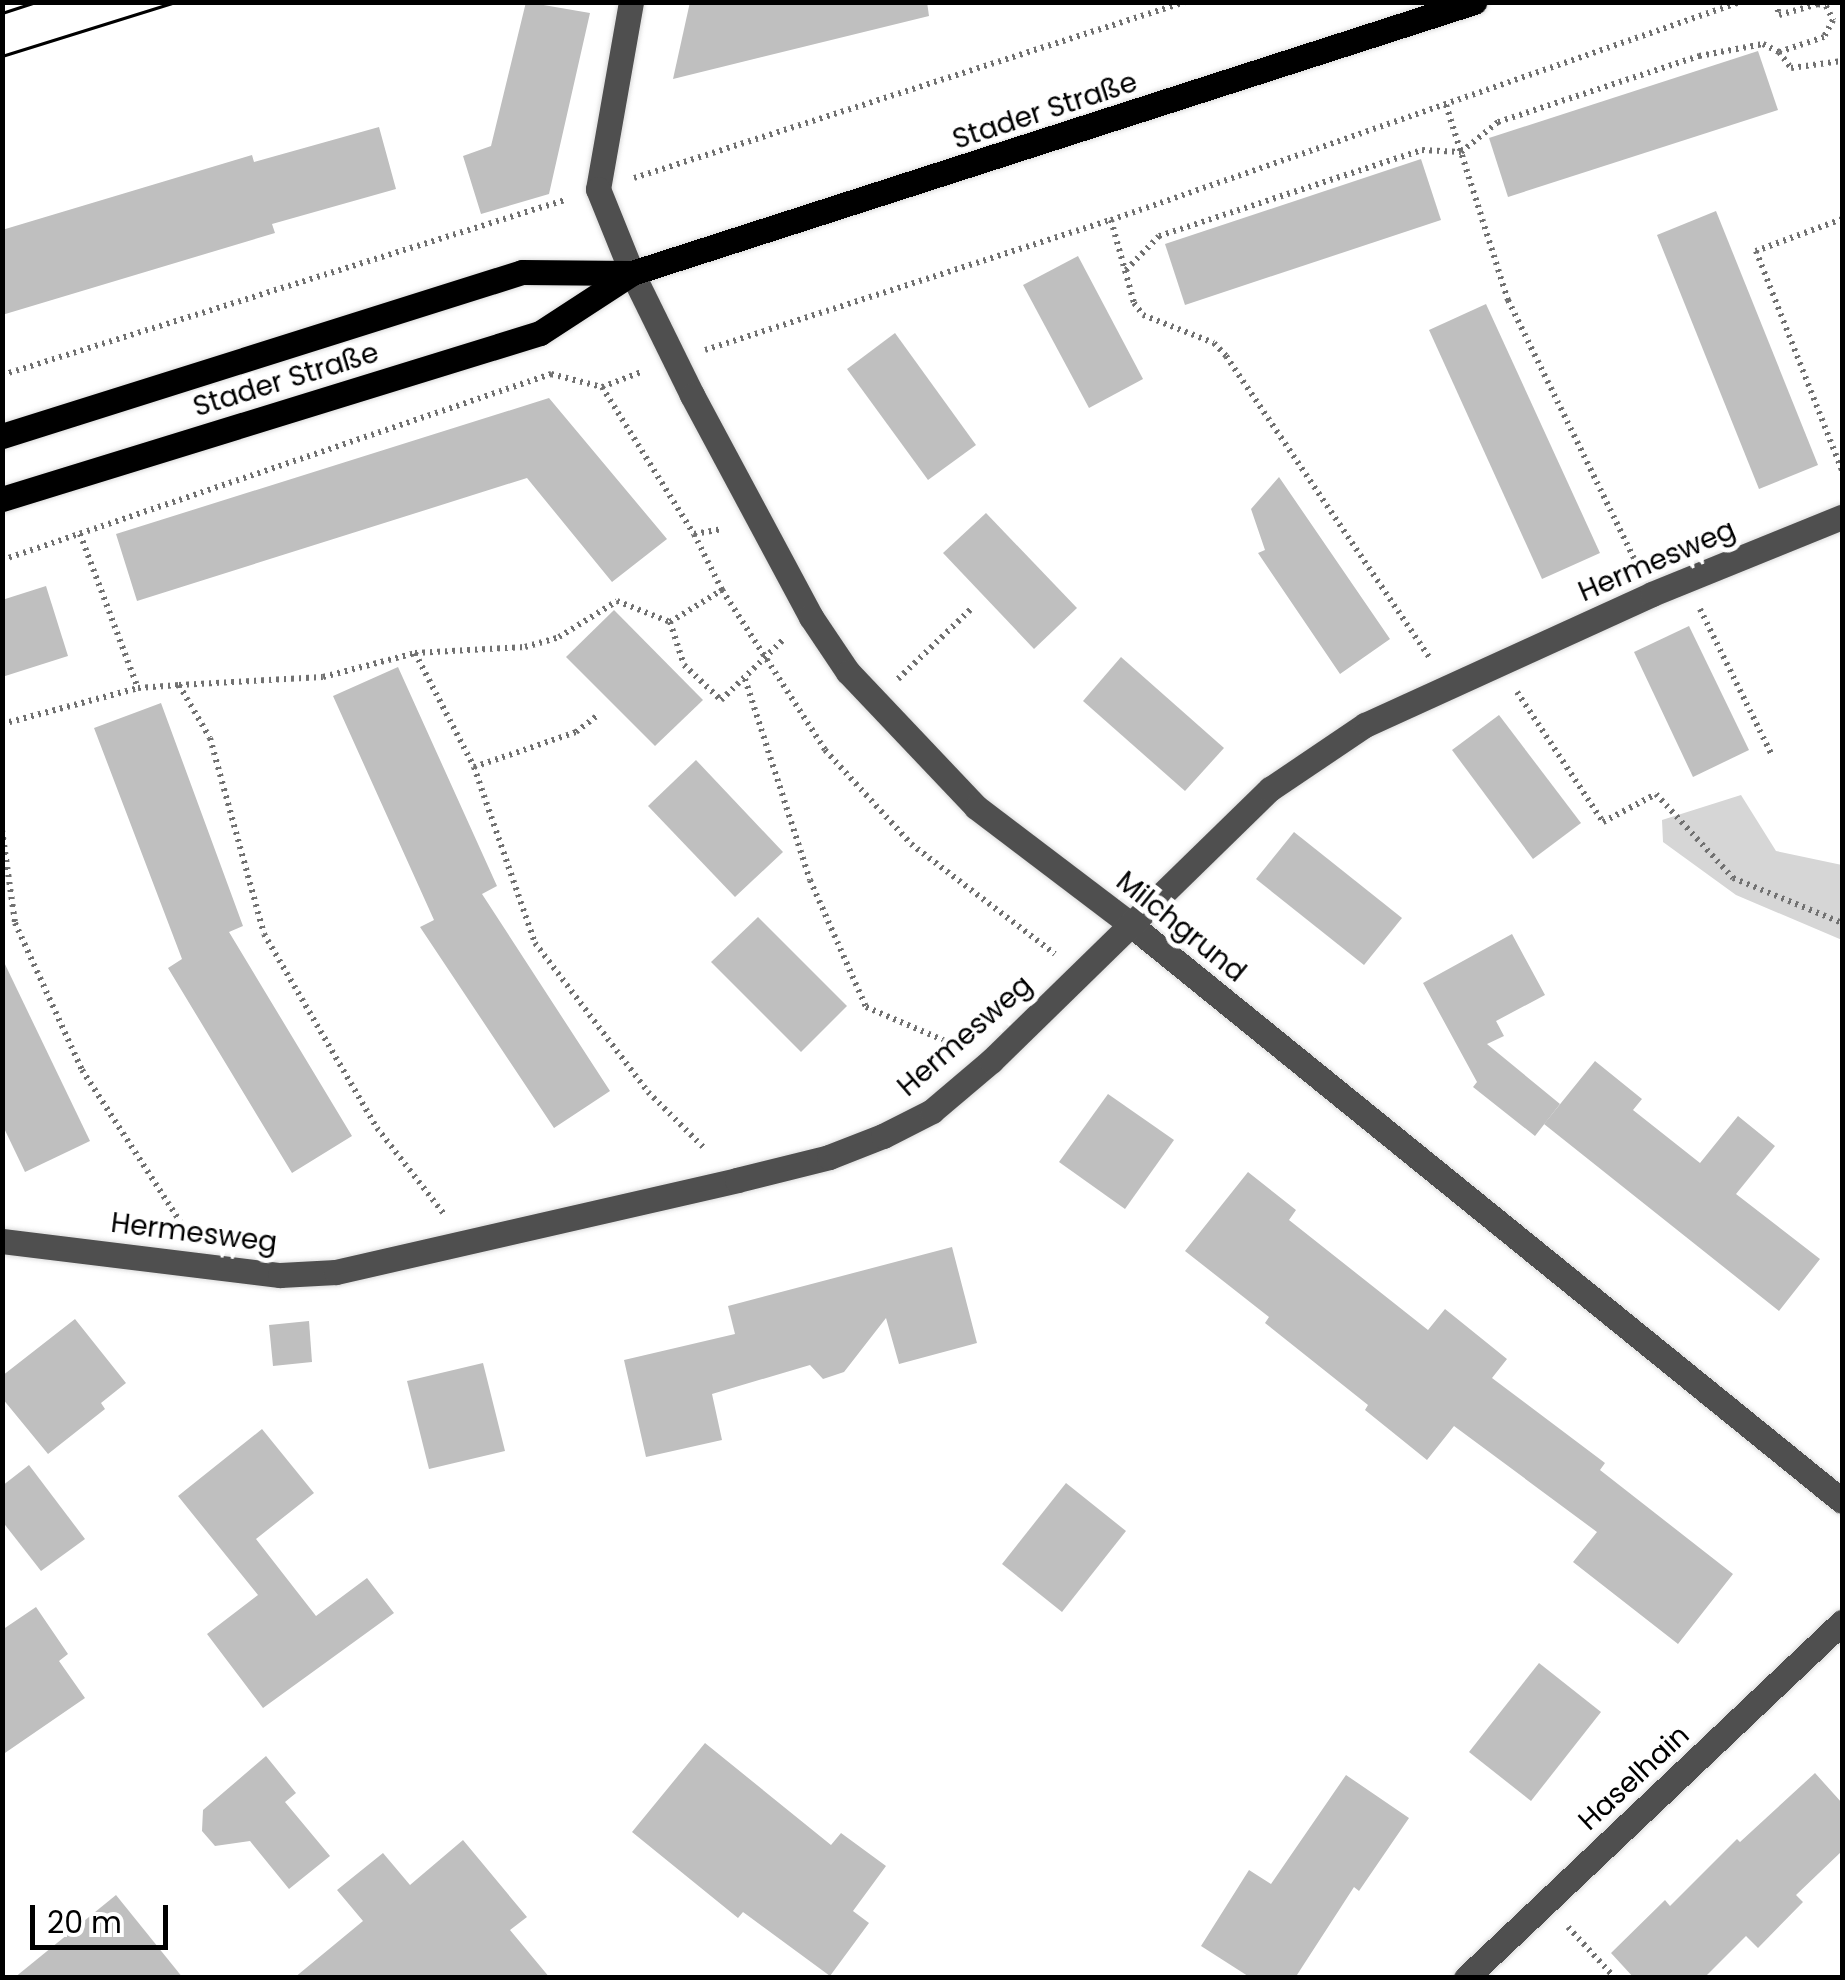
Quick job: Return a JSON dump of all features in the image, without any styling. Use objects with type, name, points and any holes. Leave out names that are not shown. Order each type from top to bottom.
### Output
[{"type":"main road","name":"Stader Straße","points":[[2,499],[540,333],[632,273],[1474,2]]},
{"type":"main road","name":"Stader Straße","points":[[2,436],[522,272],[632,273]]},
{"type":"street","name":"Milchgrund","points":[[631,2],[598,189],[632,273],[674,360],[810,617],[848,672],[976,806],[1130,924],[1842,1501]]},
{"type":"street","name":"Hermesweg","points":[[2,1242],[199,1262],[280,1275],[336,1272],[737,1180],[828,1157],[883,1136],[932,1112],[991,1060],[1270,790],[1364,725],[1652,594],[1842,517]]},
{"type":"street","name":"Haselhain","points":[[1466,1978],[1842,1622]]},
{"type":"path","points":[[2,560],[552,374],[602,387],[674,360],[1112,220],[1740,2]]},
{"type":"path","points":[[1776,2],[1779,15],[1818,4],[1826,6],[1833,20],[1824,37],[1779,52]]},
{"type":"path","points":[[1126,270],[1159,236],[1422,150],[1461,152],[1498,122],[1698,56],[1762,44],[1779,52],[1791,68],[1842,61]]},
{"type":"path","points":[[1446,104],[1508,300],[1652,594]]},
{"type":"path","points":[[1842,219],[1756,251],[1842,471]]},
{"type":"path","points":[[1112,220],[1134,303],[1143,315],[1214,342],[1226,356],[1448,685]]},
{"type":"path","points":[[602,387],[694,534],[722,590],[825,750],[911,844],[1080,972]]},
{"type":"path","points":[[80,534],[138,688]]},
{"type":"path","points":[[1686,581],[1771,752]]},
{"type":"path","points":[[670,622],[722,590]]},
{"type":"path","points":[[2,724],[138,688],[323,677],[415,653],[525,647],[559,637],[617,601],[670,622]]},
{"type":"path","points":[[912,665],[973,607]]},
{"type":"path","points":[[670,622],[684,665],[721,700],[810,617]]},
{"type":"path","points":[[415,653],[474,767],[535,943],[648,1092],[737,1180]]},
{"type":"path","points":[[1498,662],[1603,822],[1656,794],[1733,878],[1842,922]]},
{"type":"path","points":[[745,679],[810,880],[866,1006],[991,1060]]},
{"type":"path","points":[[178,685],[210,738],[264,934],[377,1128],[465,1245]]},
{"type":"path","points":[[474,767],[576,732],[598,715]]},
{"type":"path","points":[[2,830],[15,923],[30,956],[82,1070],[184,1227],[199,1262]]},
{"type":"path","points":[[1573,1932],[1615,1978]]},
{"type":"shaded area","points":[[1741,795],[1776,851],[1842,865],[1842,940],[1736,895],[1663,842],[1662,820]]},
{"type":"building","points":[[526,2],[590,13],[549,194],[481,214],[463,156],[491,146]]},
{"type":"building","points":[[690,2],[927,2],[929,16],[673,79]]},
{"type":"building","points":[[1758,51],[1778,110],[1508,197],[1489,138]]},
{"type":"building","points":[[379,127],[396,189],[272,224],[275,233],[2,315],[2,230],[252,155],[254,162]]},
{"type":"building","points":[[1421,159],[1441,220],[1185,305],[1165,244]]},
{"type":"building","points":[[1716,211],[1818,465],[1759,489],[1657,235]]},
{"type":"building","points":[[1078,256],[1143,379],[1089,408],[1023,285]]},
{"type":"building","points":[[1486,304],[1600,553],[1542,579],[1429,330]]},
{"type":"building","points":[[895,333],[976,445],[928,480],[847,369]]},
{"type":"building","points":[[549,398],[667,539],[612,582],[527,478],[137,601],[116,534]]},
{"type":"building","points":[[1279,477],[1390,639],[1340,674],[1258,553],[1265,550],[1251,509]]},
{"type":"building","points":[[986,513],[1077,608],[1034,649],[943,553]]},
{"type":"building","points":[[46,586],[68,656],[2,677],[2,600]]},
{"type":"building","points":[[614,610],[703,700],[655,746],[566,657]]},
{"type":"building","points":[[1689,626],[1749,750],[1693,777],[1634,652]]},
{"type":"building","points":[[1121,657],[1224,748],[1185,791],[1083,701]]},
{"type":"building","points":[[398,667],[497,886],[482,894],[610,1091],[554,1128],[420,927],[434,920],[333,696]]},
{"type":"building","points":[[161,703],[243,926],[229,932],[352,1136],[292,1173],[168,968],[182,959],[94,728]]},
{"type":"building","points":[[1499,715],[1581,823],[1533,859],[1452,750]]},
{"type":"building","points":[[696,760],[783,852],[735,897],[648,806]]},
{"type":"building","points":[[1294,832],[1402,918],[1364,965],[1256,879]]},
{"type":"building","points":[[758,917],[847,1006],[801,1052],[711,962]]},
{"type":"building","points":[[1512,934],[1545,995],[1496,1021],[1504,1036],[1487,1044],[1560,1104],[1535,1136],[1473,1087],[1477,1082],[1423,983]]},
{"type":"building","points":[[2,958],[90,1141],[25,1172],[2,1124]]},
{"type":"building","points":[[1595,1061],[1642,1099],[1633,1110],[1700,1163],[1738,1116],[1775,1146],[1736,1194],[1820,1259],[1779,1311],[1544,1124]]},
{"type":"building","points":[[1108,1094],[1174,1140],[1125,1209],[1059,1162]]},
{"type":"building","points":[[1248,1172],[1296,1210],[1289,1220],[1428,1330],[1445,1309],[1507,1359],[1492,1378],[1605,1463],[1600,1470],[1733,1574],[1678,1644],[1573,1562],[1597,1532],[1454,1426],[1427,1460],[1365,1410],[1368,1405],[1265,1323],[1269,1317],[1185,1251]]},
{"type":"building","points":[[952,1247],[977,1343],[899,1364],[886,1318],[844,1372],[823,1379],[810,1365],[712,1394],[722,1440],[646,1457],[624,1360],[735,1334],[728,1306]]},
{"type":"building","points":[[75,1319],[126,1383],[101,1403],[105,1409],[48,1454],[2,1398],[2,1376]]},
{"type":"building","points":[[309,1321],[312,1362],[273,1366],[269,1325]]},
{"type":"building","points":[[483,1363],[505,1451],[429,1469],[407,1381]]},
{"type":"building","points":[[262,1429],[314,1493],[256,1539],[316,1616],[367,1578],[394,1613],[263,1708],[207,1634],[258,1595],[178,1496]]},
{"type":"building","points":[[29,1465],[85,1539],[41,1571],[2,1521],[2,1486]]},
{"type":"building","points":[[1066,1483],[1126,1531],[1062,1612],[1002,1564]]},
{"type":"building","points":[[36,1607],[68,1654],[59,1661],[85,1698],[2,1755],[2,1630]]},
{"type":"building","points":[[1539,1663],[1601,1712],[1531,1801],[1469,1752]]},
{"type":"building","points":[[705,1743],[831,1845],[841,1833],[886,1866],[853,1911],[869,1923],[830,1976],[743,1912],[738,1918],[632,1832]]},
{"type":"building","points":[[266,1756],[296,1793],[285,1802],[330,1856],[289,1889],[250,1841],[215,1846],[202,1831],[203,1810]]},
{"type":"building","points":[[1815,1773],[1842,1803],[1842,1851],[1796,1895],[1803,1902],[1758,1948],[1746,1936],[1704,1978],[1634,1978],[1611,1953],[1665,1900],[1670,1906],[1737,1839],[1740,1842]]},
{"type":"building","points":[[1346,1775],[1409,1818],[1359,1891],[1354,1887],[1295,1978],[1251,1978],[1201,1946],[1249,1870],[1271,1884]]},
{"type":"building","points":[[463,1840],[527,1917],[510,1930],[550,1978],[294,1978],[363,1921],[337,1890],[383,1853],[410,1885]]},
{"type":"building","points":[[116,1895],[183,1978],[14,1978]]},
{"type":"tram line","points":[[2,13],[35,2]]},
{"type":"tram line","points":[[2,56],[175,2]]}]
